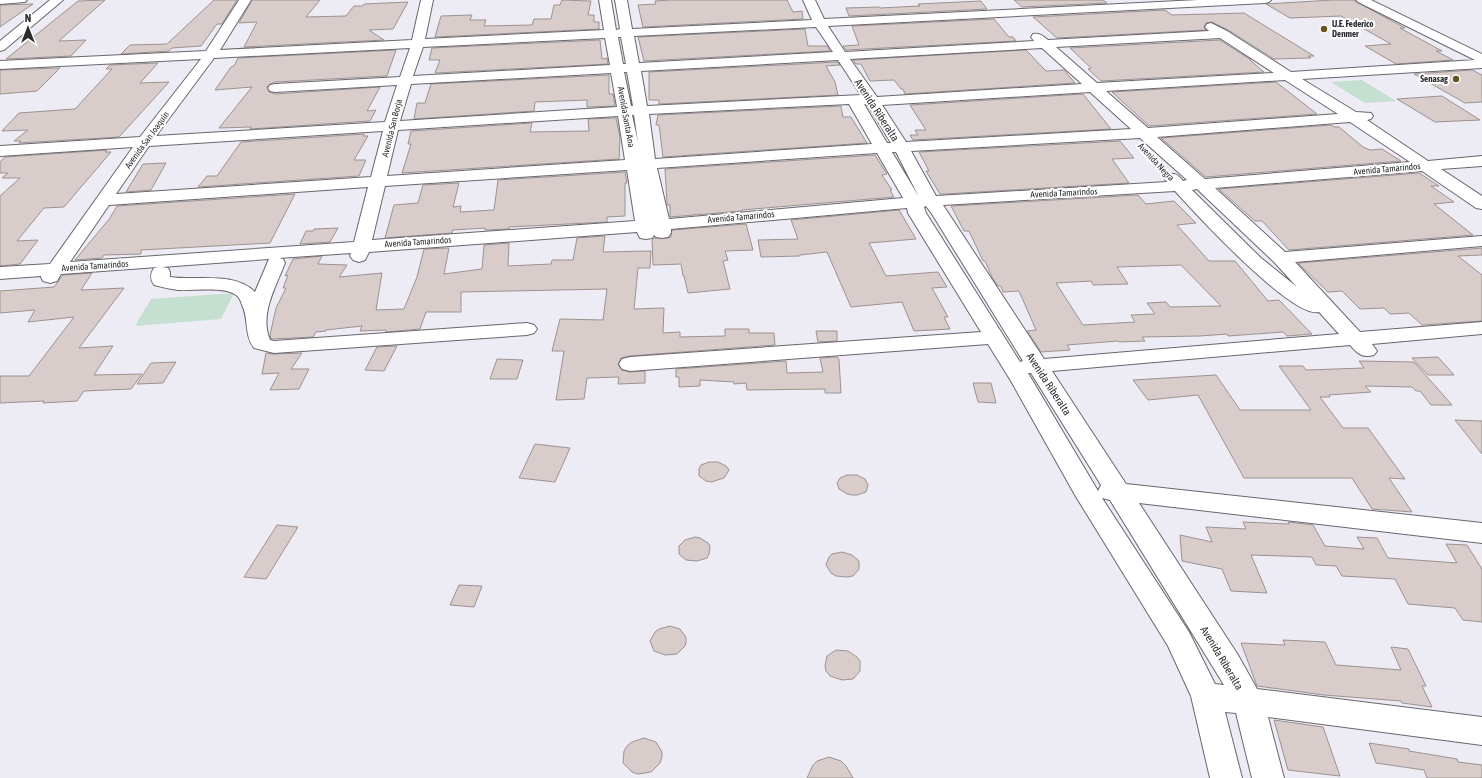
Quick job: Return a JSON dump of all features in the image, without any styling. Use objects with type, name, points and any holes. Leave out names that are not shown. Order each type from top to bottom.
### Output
[{"type":"street","points":[[0,1],[21,0]]},
{"type":"street","points":[[0,47],[56,0]]},
{"type":"street","name":"Avenida San Joaquín","points":[[52,274],[145,141],[211,53],[245,0]]},
{"type":"street","name":"Avenida San Borja","points":[[360,251],[391,126],[418,41],[427,0]]},
{"type":"street","name":"Avenida Santa Ana","points":[[605,0],[612,31],[625,111],[641,165],[654,229]]},
{"type":"street","name":"Avenida Santa Ana","points":[[621,0],[628,31],[641,110],[641,165]]},
{"type":"street","points":[[0,65],[418,41],[628,31],[810,14],[1001,7],[1184,6],[1265,0]]},
{"type":"street","points":[[1362,0],[1481,57]]},
{"type":"street","points":[[1383,0],[1481,57]]},
{"type":"street","points":[[1184,6],[1223,34],[1290,72]]},
{"type":"street","points":[[1184,6],[1359,116],[1439,169],[1482,192]]},
{"type":"street","name":"Avenida Negra","points":[[1001,7],[1038,44],[1083,85],[1182,190],[1274,280],[1303,300],[1331,314]]},
{"type":"street","name":"Avenida Riberalta","points":[[810,14],[835,57],[865,98],[925,207],[993,337],[1017,374],[1084,489],[1179,640],[1206,696],[1226,778]]},
{"type":"street","points":[[275,88],[404,82],[1223,34]]},
{"type":"street","points":[[0,62],[211,53]]},
{"type":"street","points":[[0,151],[641,110],[1290,72],[1481,57]]},
{"type":"street","name":"Avenida Negra","points":[[1083,85],[1144,133],[1281,258],[1361,345]]},
{"type":"street","points":[[103,200],[1144,133],[1359,116]]},
{"type":"street","name":"Avenida Tamarindos","points":[[0,283],[52,274],[925,207],[1182,190],[1439,169],[1482,161]]},
{"type":"street","points":[[1439,169],[1482,204]]},
{"type":"street","name":"Avenida Tamarindos","points":[[1439,169],[1482,170]]},
{"type":"street","name":"Avenida Riberalta","points":[[925,207],[1041,372],[1228,664],[1248,702],[1268,778]]},
{"type":"street","points":[[1281,258],[1482,242]]},
{"type":"street","name":"Avenida Tamarindos","points":[[0,273],[52,274],[161,272],[276,264],[360,251]]},
{"type":"street","points":[[256,313],[276,264]]},
{"type":"street","points":[[161,272],[161,280],[179,284],[227,285],[242,290],[248,296],[256,313],[257,334],[261,344],[274,347],[527,329]]},
{"type":"street","points":[[1017,374],[1361,345],[1482,328]]},
{"type":"street","points":[[630,364],[993,337]]},
{"type":"street","points":[[1361,345],[1482,342]]},
{"type":"street","points":[[1084,489],[1482,533]]},
{"type":"street","points":[[1206,696],[1482,731]]},
{"type":"green space","points":[[1362,80],[1396,101],[1365,103],[1331,82]]},
{"type":"green space","points":[[234,293],[221,319],[135,326],[151,299]]},
{"type":"building","points":[[105,0],[59,41],[86,40],[71,56],[6,59],[78,1]]},
{"type":"building","points":[[214,0],[237,0],[222,24],[217,24],[201,46],[172,48],[169,51],[121,54],[130,45],[167,44]]},
{"type":"building","points":[[252,0],[320,0],[306,17],[346,16],[354,6],[363,6],[364,4],[408,2],[393,29],[369,30],[384,40],[244,47],[257,22],[239,23]]},
{"type":"building","points":[[562,0],[591,1],[588,15],[594,15],[594,22],[599,22],[599,29],[435,37],[441,16],[472,15],[470,20],[486,20],[484,26],[532,25],[534,19],[551,19],[554,5],[560,5]]},
{"type":"building","points":[[787,0],[793,12],[802,11],[803,19],[643,27],[638,5],[656,4],[655,1]]},
{"type":"building","points":[[1014,0],[1103,0],[1107,3],[1022,7]]},
{"type":"building","points":[[1353,0],[1405,28],[1400,28],[1442,51],[1436,51],[1453,60],[1396,64],[1365,46],[1391,44],[1341,16],[1290,18],[1266,4]]},
{"type":"building","points":[[981,1],[987,9],[849,16],[846,8],[920,6],[918,4]]},
{"type":"building","points":[[33,4],[0,27],[0,5]]},
{"type":"building","points":[[1165,10],[1172,15],[1244,13],[1314,56],[1308,56],[1311,58],[1274,59],[1228,30],[1212,22],[1206,23],[1204,27],[1206,30],[1057,38],[1033,17]]},
{"type":"building","points":[[994,19],[1009,37],[1013,37],[1016,41],[846,50],[843,46],[859,45],[852,26]]},
{"type":"building","points":[[805,29],[808,46],[827,46],[830,51],[644,61],[638,37]]},
{"type":"building","points":[[600,40],[602,59],[607,58],[608,64],[435,73],[440,60],[429,60],[432,48]]},
{"type":"building","points":[[1220,40],[1251,60],[1264,72],[1101,81],[1088,69],[1091,68],[1070,48]]},
{"type":"building","points":[[396,50],[387,76],[275,82],[267,87],[269,92],[275,94],[380,87],[367,111],[376,110],[370,121],[250,129],[251,127],[219,128],[252,87],[215,90],[231,67],[234,66],[238,58]]},
{"type":"building","points":[[1026,50],[1046,71],[1064,70],[1075,83],[905,94],[903,89],[901,89],[894,80],[870,81],[861,64],[856,64],[853,60]]},
{"type":"building","points":[[837,62],[840,65],[826,66],[835,82],[838,95],[659,104],[659,100],[649,100],[649,72]]},
{"type":"building","points":[[158,63],[140,83],[169,82],[119,137],[19,143],[21,141],[14,141],[28,130],[2,131],[19,113],[75,109],[112,69],[106,69],[110,65]]},
{"type":"building","points":[[60,68],[37,91],[0,94],[0,70]]},
{"type":"building","points":[[1472,70],[1482,75],[1482,102],[1465,103],[1414,74]]},
{"type":"building","points":[[609,75],[609,94],[613,94],[615,106],[587,107],[587,100],[535,102],[534,111],[414,119],[417,103],[425,103],[431,84]]},
{"type":"building","points":[[1276,82],[1317,114],[1149,126],[1112,92]]},
{"type":"building","points":[[1083,94],[1111,129],[913,140],[910,135],[918,135],[915,130],[926,130],[910,105]]},
{"type":"building","points":[[1442,96],[1480,120],[1435,122],[1397,99]]},
{"type":"building","points":[[841,106],[843,117],[851,117],[867,143],[663,157],[659,125],[656,125],[658,115]]},
{"type":"building","points":[[616,118],[620,137],[619,159],[402,173],[411,144],[408,144],[411,131],[532,123],[530,132],[589,131],[588,119]]},
{"type":"building","points":[[1331,125],[1334,127],[1339,127],[1363,147],[1370,150],[1382,149],[1401,161],[1206,177],[1161,138]]},
{"type":"building","points":[[364,134],[363,136],[368,136],[354,160],[366,160],[359,176],[198,187],[207,176],[217,176],[241,142]]},
{"type":"building","points":[[1120,141],[1134,158],[1112,159],[1129,183],[945,194],[940,194],[926,171],[929,171],[919,152]]},
{"type":"building","points":[[107,150],[105,152],[111,152],[64,207],[44,208],[17,241],[38,240],[20,264],[0,266],[0,196],[20,178],[2,178],[8,173],[0,173],[0,162],[5,157]]},
{"type":"building","points":[[875,155],[887,174],[882,175],[892,190],[890,190],[894,197],[670,217],[670,205],[667,205],[665,169]]},
{"type":"building","points":[[166,163],[151,190],[126,192],[143,164]]},
{"type":"building","points":[[625,172],[627,183],[625,183],[625,216],[607,217],[607,222],[509,227],[509,229],[485,230],[485,228],[453,230],[452,233],[385,238],[394,205],[418,203],[423,185],[459,183],[453,207],[461,206],[460,212],[494,210],[498,180]]},
{"type":"building","points":[[1419,173],[1439,186],[1431,186],[1454,202],[1434,204],[1473,235],[1289,250],[1262,221],[1255,221],[1219,189]]},
{"type":"building","points":[[295,194],[270,243],[141,250],[141,254],[104,255],[102,258],[75,260],[110,218],[117,206]]},
{"type":"building","points":[[1138,195],[1146,204],[1174,201],[1196,223],[1177,225],[1209,261],[1235,261],[1268,301],[1279,300],[1312,334],[1287,336],[1283,332],[1228,336],[1227,334],[1142,337],[1145,341],[1118,341],[1067,345],[1070,350],[1041,352],[1027,331],[1036,330],[1019,291],[1003,292],[1001,286],[998,286],[985,261],[983,261],[969,231],[964,231],[951,206]],"holes":[[[1181,265],[1221,306],[1170,307],[1166,302],[1147,303],[1155,314],[1131,315],[1135,322],[1083,325],[1056,283],[1091,281],[1093,285],[1128,284],[1117,267]]]},
{"type":"building","points":[[899,210],[916,239],[869,243],[886,276],[938,272],[947,287],[932,288],[948,317],[944,317],[950,329],[914,331],[902,302],[851,307],[827,252],[800,256],[761,257],[758,240],[798,239],[791,220]]},
{"type":"building","points":[[746,224],[753,250],[725,251],[728,260],[723,261],[730,289],[688,293],[681,264],[653,265],[652,240],[654,238],[671,237],[672,230]]},
{"type":"building","points":[[338,228],[330,242],[300,244],[306,231],[313,231],[314,229]]},
{"type":"building","points":[[605,236],[603,252],[651,251],[650,268],[638,268],[634,309],[664,308],[663,333],[680,332],[680,337],[725,336],[725,329],[749,329],[749,333],[774,333],[775,345],[630,356],[621,358],[618,365],[622,370],[630,372],[645,371],[645,383],[618,384],[619,377],[587,378],[584,399],[556,400],[564,351],[552,351],[560,319],[603,320],[607,289],[461,292],[461,312],[426,312],[420,329],[386,332],[386,330],[360,331],[362,326],[316,332],[313,337],[271,339],[270,335],[276,308],[286,288],[283,288],[288,275],[285,276],[293,259],[322,256],[318,264],[347,265],[339,277],[382,273],[376,310],[404,309],[417,277],[424,249],[449,248],[444,274],[482,269],[484,245],[509,243],[508,266],[551,264],[552,260],[573,260],[577,238]]},
{"type":"building","points":[[1482,248],[1482,255],[1458,256],[1482,275],[1482,321],[1422,325],[1409,313],[1390,314],[1384,308],[1360,309],[1342,291],[1328,292],[1298,263]]},
{"type":"building","points":[[92,273],[81,290],[124,288],[79,348],[113,346],[94,375],[142,374],[131,389],[84,391],[77,401],[0,403],[0,376],[29,376],[74,317],[28,322],[35,310],[0,313],[0,291],[54,287],[63,275]]},
{"type":"building","points":[[816,331],[837,331],[837,341],[818,342]]},
{"type":"building","points":[[397,346],[384,371],[365,370],[377,347]]},
{"type":"building","points":[[266,353],[302,353],[291,369],[309,369],[299,389],[270,390],[279,373],[262,374]]},
{"type":"building","points":[[837,357],[839,359],[841,393],[825,393],[825,389],[747,390],[746,383],[734,384],[734,382],[700,380],[700,386],[679,387],[679,377],[676,377],[676,369],[786,361],[787,373],[823,372],[820,358]]},
{"type":"building","points":[[1438,357],[1454,375],[1428,375],[1412,358]]},
{"type":"building","points":[[497,359],[523,360],[517,379],[490,379]]},
{"type":"building","points":[[1359,361],[1414,362],[1452,405],[1431,405],[1420,391],[1416,391],[1412,387],[1365,386],[1371,392],[1320,397],[1343,428],[1368,428],[1405,479],[1389,478],[1412,512],[1372,509],[1352,478],[1244,478],[1198,395],[1148,400],[1133,380],[1216,375],[1240,410],[1311,410],[1279,366],[1303,366],[1306,370],[1364,368]]},
{"type":"building","points":[[176,362],[163,383],[137,384],[151,363]]},
{"type":"building","points":[[973,383],[991,383],[996,403],[978,402]]},
{"type":"building","points":[[1455,420],[1482,421],[1482,454]]},
{"type":"building","points":[[535,444],[570,448],[555,482],[519,478]]},
{"type":"building","points":[[709,462],[718,462],[726,466],[729,470],[724,478],[711,482],[706,481],[699,476],[699,469],[701,465]]},
{"type":"building","points":[[847,475],[857,475],[865,479],[868,485],[866,492],[852,495],[839,489],[837,483],[840,478]]},
{"type":"building","points":[[1243,522],[1289,524],[1288,522],[1313,525],[1325,546],[1364,549],[1357,537],[1377,538],[1388,558],[1457,563],[1446,544],[1467,545],[1482,569],[1482,622],[1463,620],[1455,608],[1408,604],[1395,579],[1342,576],[1336,566],[1316,565],[1312,557],[1251,555],[1267,593],[1231,591],[1222,569],[1182,561],[1180,535],[1212,542],[1206,527],[1246,529]]},
{"type":"building","points":[[277,525],[298,527],[266,579],[244,577]]},
{"type":"building","points":[[695,537],[708,543],[710,546],[709,554],[707,558],[697,561],[686,560],[679,554],[679,546],[685,540]]},
{"type":"building","points":[[842,552],[852,555],[859,561],[859,569],[853,576],[836,576],[831,573],[826,565],[832,554]]},
{"type":"building","points":[[459,585],[482,586],[474,607],[450,605]]},
{"type":"building","points":[[670,626],[680,629],[686,637],[685,646],[677,654],[665,655],[654,651],[650,641],[655,632],[659,629]]},
{"type":"building","points":[[1283,640],[1325,642],[1336,665],[1401,670],[1391,647],[1408,649],[1426,686],[1422,686],[1432,707],[1402,703],[1401,701],[1324,695],[1257,686],[1241,643],[1285,645]]},
{"type":"building","points":[[836,650],[848,651],[860,661],[860,671],[853,679],[842,680],[830,676],[826,671],[825,666],[827,656]]},
{"type":"building","points":[[1274,720],[1323,727],[1340,776],[1288,770]]},
{"type":"building","points":[[644,738],[656,742],[662,752],[662,757],[660,763],[651,772],[638,774],[632,772],[623,763],[624,751],[632,742]]},
{"type":"building","points":[[1369,743],[1409,749],[1409,751],[1457,759],[1458,762],[1482,765],[1482,778],[1427,778],[1424,770],[1376,763]]},
{"type":"building","points":[[829,757],[841,761],[846,766],[853,778],[807,778],[813,765],[817,761]]},
{"type":"place","name":"U.E. Federico Denmer","points":[[1324,29]]},
{"type":"place","name":"Senasag","points":[[1456,79]]}]
